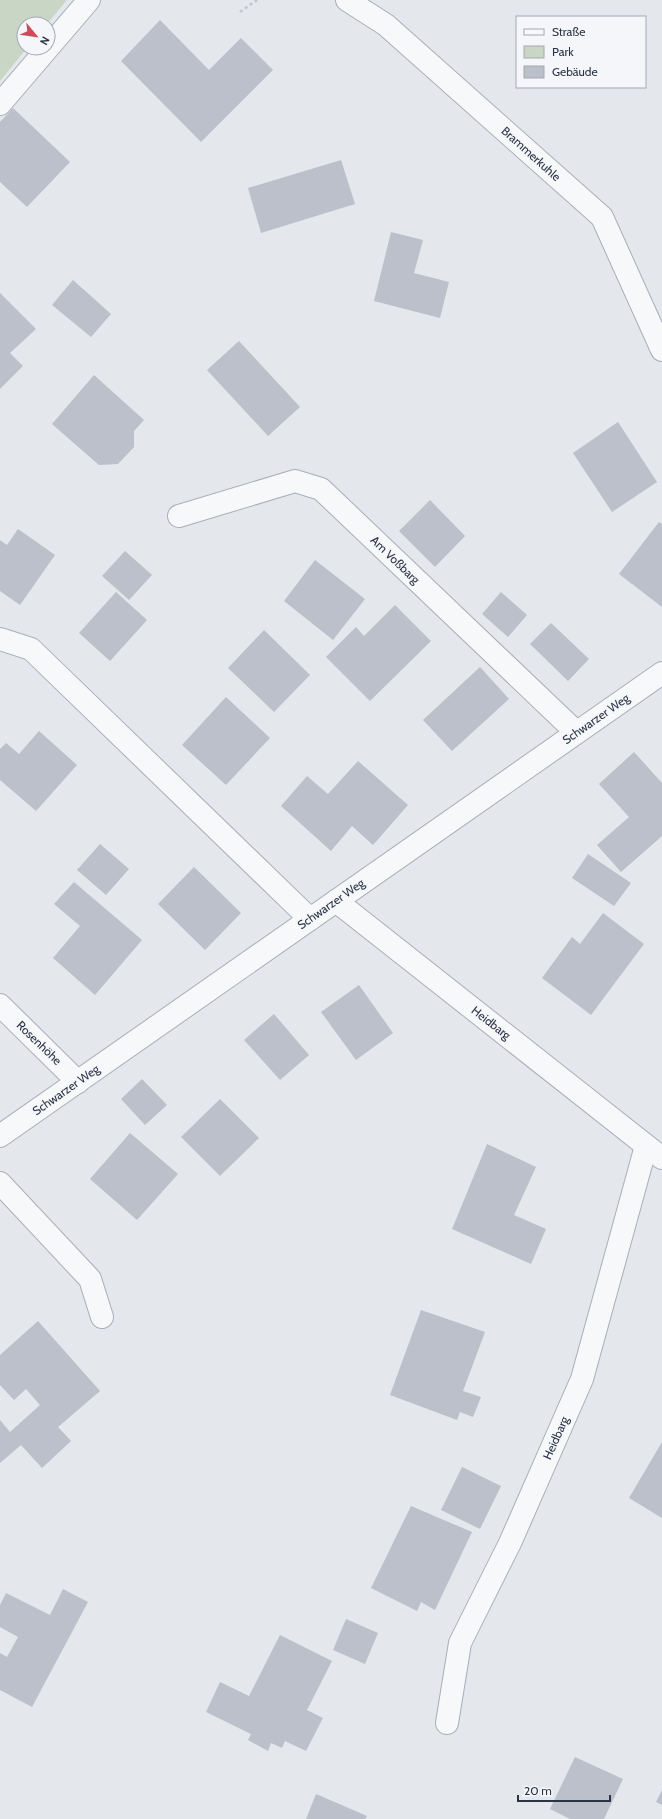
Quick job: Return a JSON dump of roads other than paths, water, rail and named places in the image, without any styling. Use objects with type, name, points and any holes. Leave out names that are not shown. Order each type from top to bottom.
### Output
[{"type":"street","points":[[0,104],[89,0]]},
{"type":"street","name":"Brammerkuhle","points":[[347,0],[386,25],[602,216],[662,350]]},
{"type":"street","name":"Am Voßbarg","points":[[179,516],[295,480],[321,489],[576,732]]},
{"type":"street","points":[[0,639],[31,648],[310,919]]},
{"type":"street","name":"Schwarzer Weg","points":[[0,1136],[662,673]]},
{"type":"street","name":"Heidbarg","points":[[336,900],[654,1152],[582,1379],[510,1543],[460,1643],[447,1723]]},
{"type":"street","name":"Rosenhöhe","points":[[0,1005],[78,1082]]},
{"type":"street","points":[[0,1183],[90,1279],[102,1318]]}]
